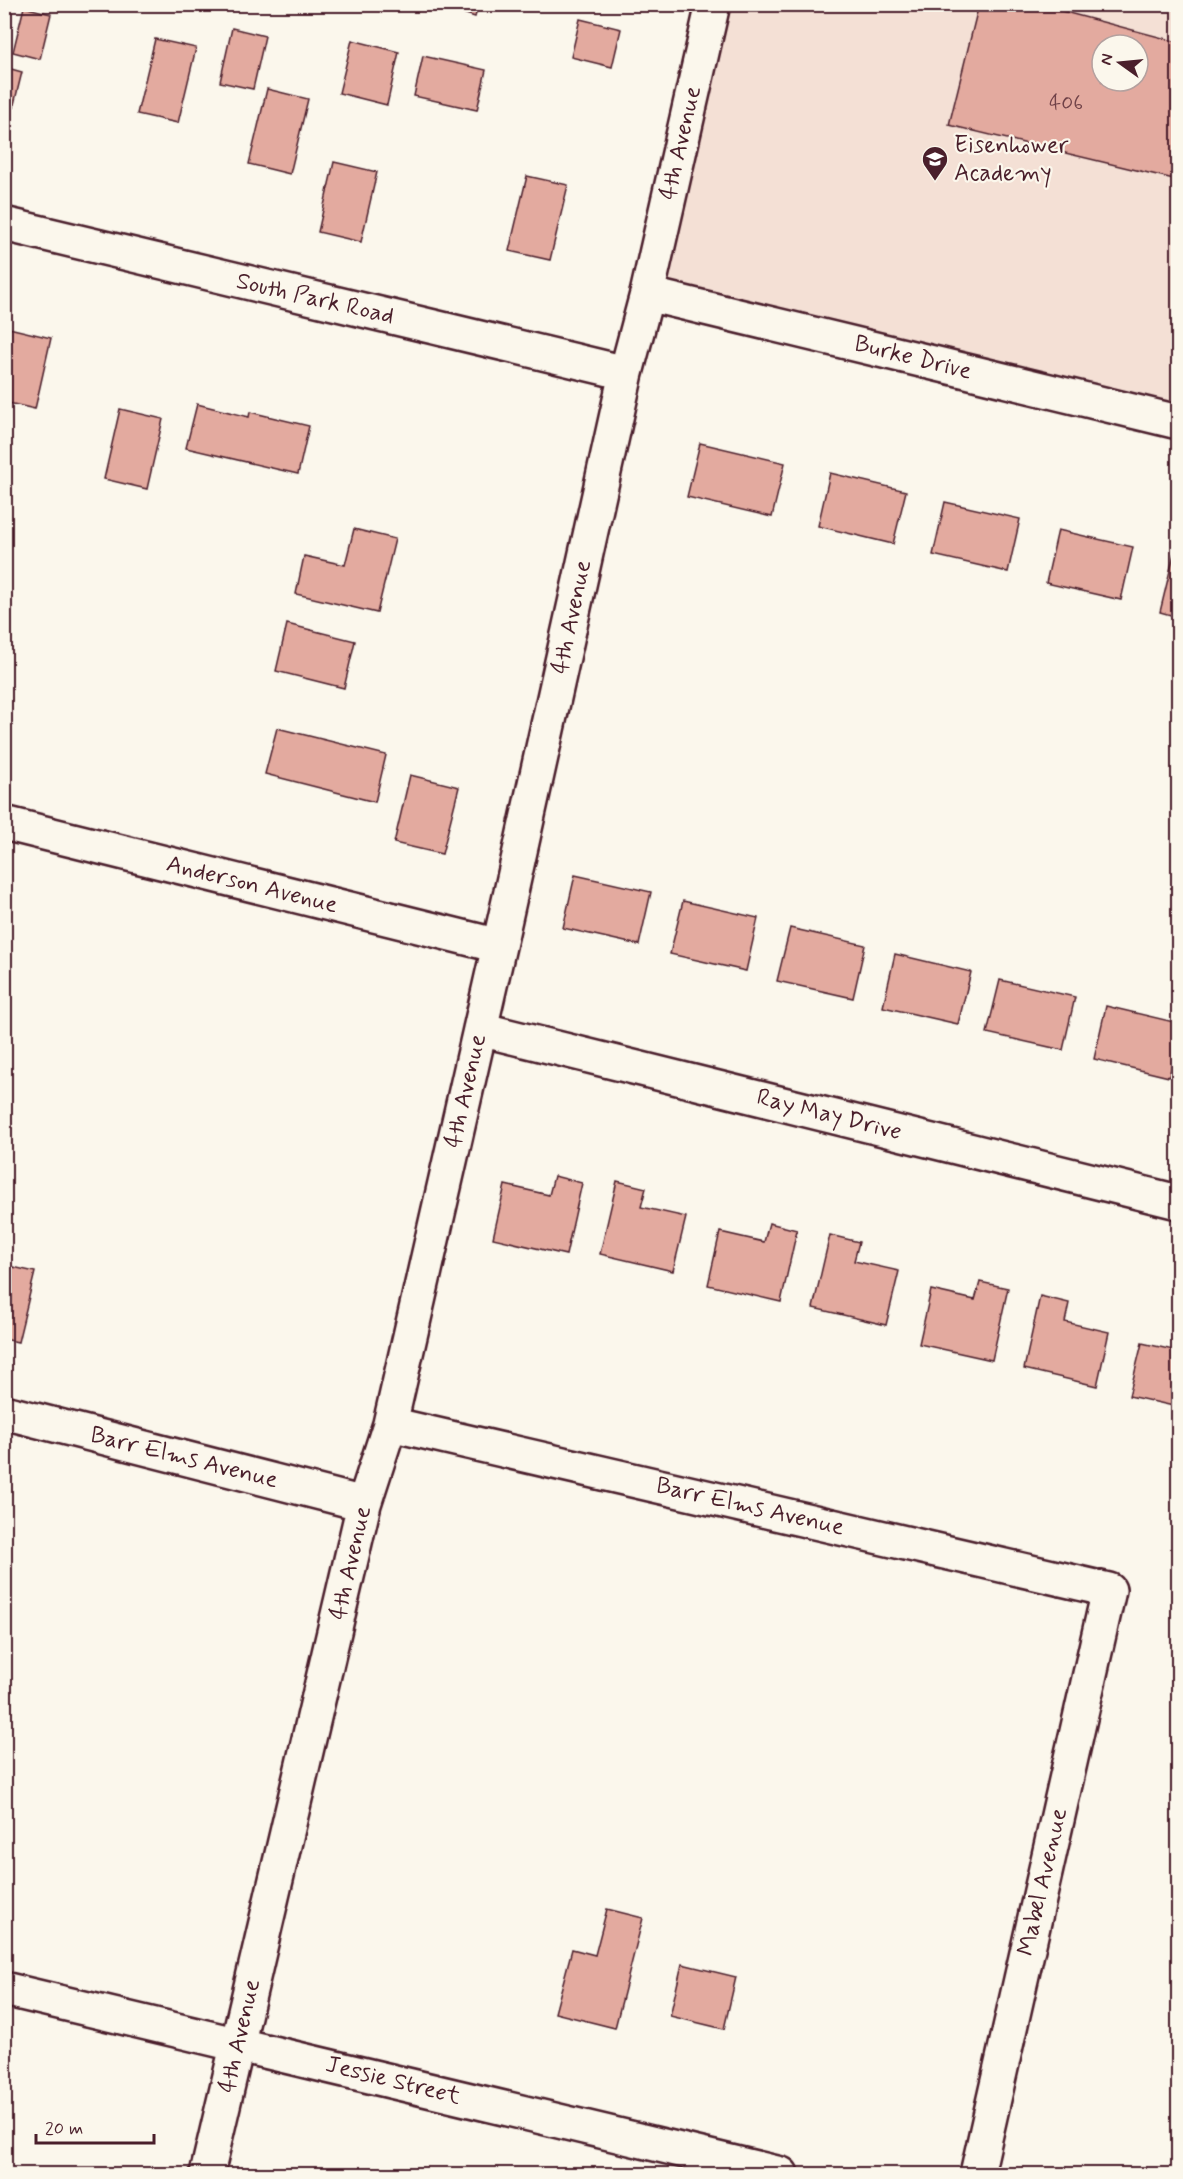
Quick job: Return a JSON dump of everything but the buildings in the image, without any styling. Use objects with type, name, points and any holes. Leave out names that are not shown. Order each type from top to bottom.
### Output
[{"type":"street","name":"4th Avenue","points":[[207,2175],[364,1504],[390,1424],[500,946],[626,373],[647,294],[713,4]]},
{"type":"street","name":"South Park Road","points":[[4,224],[626,373]]},
{"type":"street","name":"Burke Drive","points":[[647,294],[1179,422]]},
{"type":"street","name":"Anderson Avenue","points":[[4,823],[500,946]]},
{"type":"street","name":"Ray May Drive","points":[[480,1029],[1179,1202]]},
{"type":"street","name":"Barr Elms Avenue","points":[[4,1412],[364,1504]]},
{"type":"street","name":"Barr Elms Avenue","points":[[390,1424],[1109,1590]]},
{"type":"street","name":"Mabel Avenue","points":[[977,2175],[1109,1590]]},
{"type":"street","name":"Jessie Street","points":[[4,1989],[238,2043],[781,2175]]},
{"type":"shaded area","name":"Eisenhower Academy","points":[[731,5],[1178,5],[1178,405],[668,282]]},
{"type":"place","name":"Eisenhower Academy","points":[[935,182]]}]
